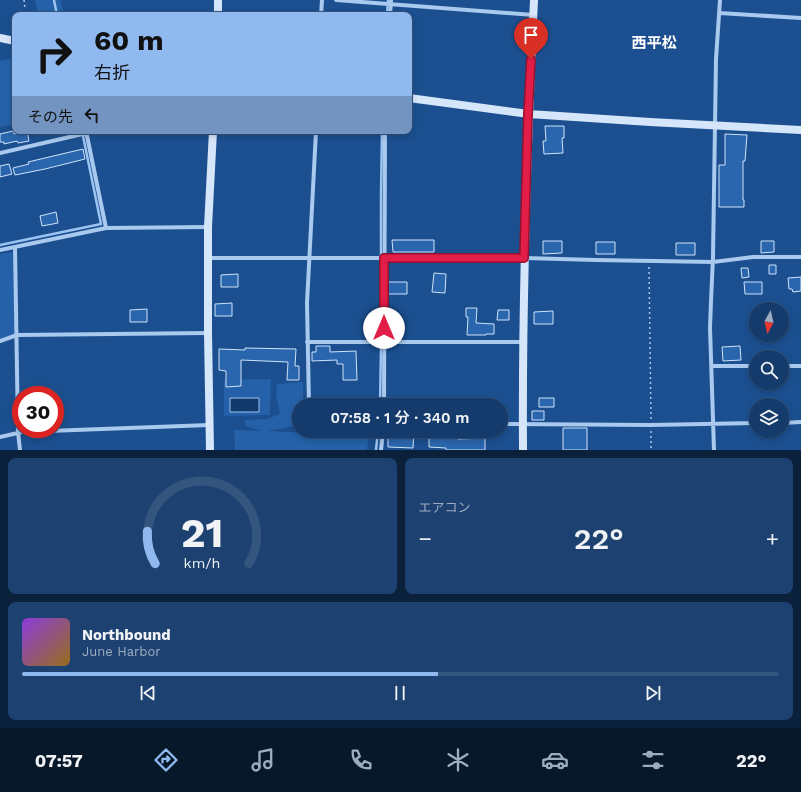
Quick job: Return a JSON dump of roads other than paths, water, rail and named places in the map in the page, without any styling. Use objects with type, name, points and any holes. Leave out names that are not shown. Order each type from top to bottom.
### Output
[{"type":"street","points":[[218,0],[218,12]]},
{"type":"street","points":[[321,12],[322,0]]},
{"type":"street","points":[[336,0],[391,2],[533,15]]},
{"type":"street","points":[[523,450],[524,258],[528,114],[534,0]]},
{"type":"street","points":[[714,450],[710,301],[713,262],[716,59],[720,0]]},
{"type":"street","points":[[390,12],[391,2]]},
{"type":"street","points":[[719,13],[801,18]]},
{"type":"street","points":[[0,38],[12,40]]},
{"type":"street","points":[[412,98],[528,114],[801,130]]},
{"type":"street","points":[[0,153],[79,134]]},
{"type":"street","points":[[87,134],[106,228]]},
{"type":"street","points":[[210,450],[208,227],[213,134]]},
{"type":"street","points":[[309,398],[307,303],[316,134]]},
{"type":"street","points":[[384,134],[384,398]]},
{"type":"street","points":[[0,250],[106,228],[208,227]]},
{"type":"street","points":[[15,247],[18,386]]},
{"type":"street","points":[[208,258],[524,258],[713,262],[754,257],[801,258]]},
{"type":"street","points":[[0,341],[17,336],[208,333]]},
{"type":"street","points":[[308,342],[524,342]]},
{"type":"street","points":[[712,366],[749,366]]},
{"type":"street","points":[[789,366],[801,366]]},
{"type":"street","points":[[789,423],[801,422]]},
{"type":"street","points":[[508,424],[651,425],[749,423]]},
{"type":"street","points":[[64,430],[209,425]]},
{"type":"street","points":[[0,437],[12,434]]},
{"type":"street","points":[[19,438],[20,450]]},
{"type":"street","points":[[381,450],[382,438]]},
{"type":"waterway","points":[[54,0],[56,12]]},
{"type":"waterway","points":[[387,12],[388,0]]},
{"type":"waterway","points":[[0,245],[101,224],[83,134]]},
{"type":"waterway","points":[[380,398],[382,134]]},
{"type":"waterway","points":[[376,450],[377,438]]},
{"type":"district","name":"西平松","points":[[654,43]]}]
